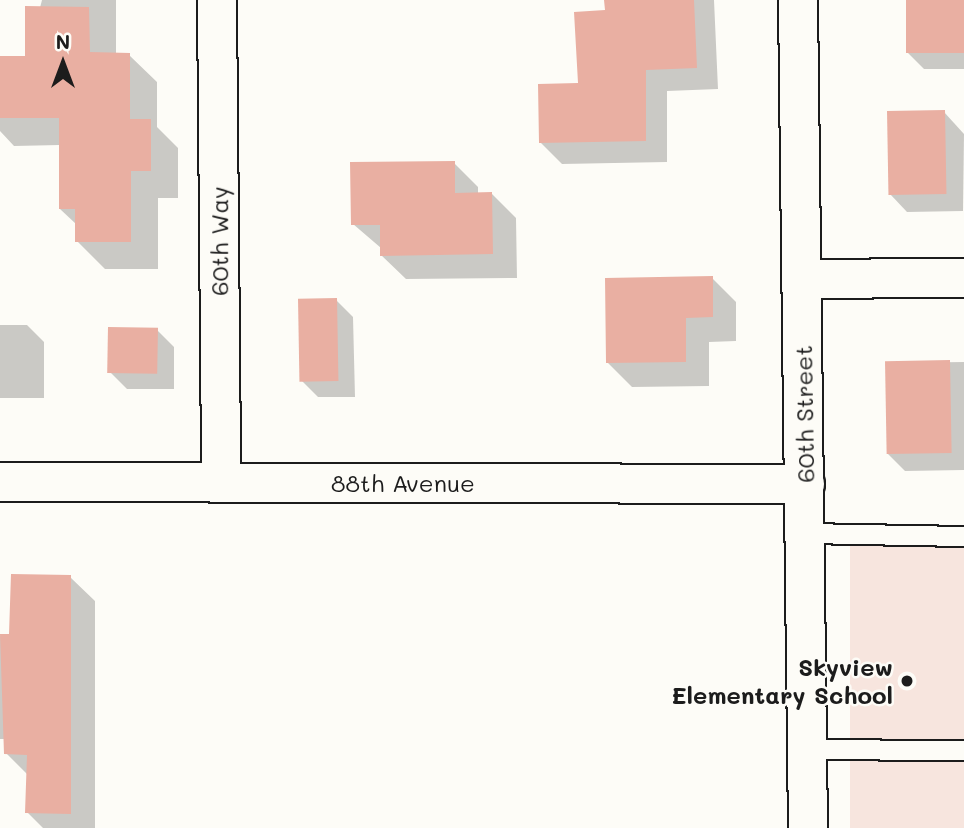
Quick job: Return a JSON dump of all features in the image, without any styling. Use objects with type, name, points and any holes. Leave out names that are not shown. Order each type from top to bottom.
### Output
[{"type":"street","name":"60th Way","points":[[217,0],[220,482]]},
{"type":"street","name":"60th Street","points":[[798,0],[808,828]]},
{"type":"street","points":[[801,279],[964,278]]},
{"type":"street","name":"88th Avenue","points":[[0,482],[805,484]]},
{"type":"lane","points":[[806,533],[964,536]]},
{"type":"lane","points":[[807,750],[964,750]]},
{"type":"shaded area","name":"Skyview Elementary School","points":[[850,533],[964,533],[964,828],[850,828]]},
{"type":"building","points":[[604,0],[694,0],[697,68],[646,70],[646,141],[539,143],[538,84],[578,83],[574,12],[605,10]]},
{"type":"building","points":[[906,0],[964,0],[964,53],[906,53]]},
{"type":"building","points":[[25,6],[89,7],[90,52],[130,53],[130,119],[151,119],[151,171],[131,171],[131,242],[75,242],[75,209],[59,209],[59,118],[0,118],[0,56],[25,56]]},
{"type":"building","points":[[945,110],[946,194],[888,195],[887,111]]},
{"type":"building","points":[[455,161],[455,193],[492,192],[493,254],[380,256],[380,225],[351,225],[350,162]]},
{"type":"building","points":[[713,276],[713,317],[686,318],[686,362],[606,363],[605,278]]},
{"type":"building","points":[[337,298],[338,381],[299,382],[298,299]]},
{"type":"building","points":[[108,327],[158,328],[157,374],[107,373]]},
{"type":"building","points":[[950,360],[952,453],[887,454],[885,361]]},
{"type":"building","points":[[11,574],[71,575],[71,814],[25,813],[27,755],[4,754],[0,634],[9,634]]},
{"type":"place","name":"Skyview Elementary School","points":[[907,681]]}]
